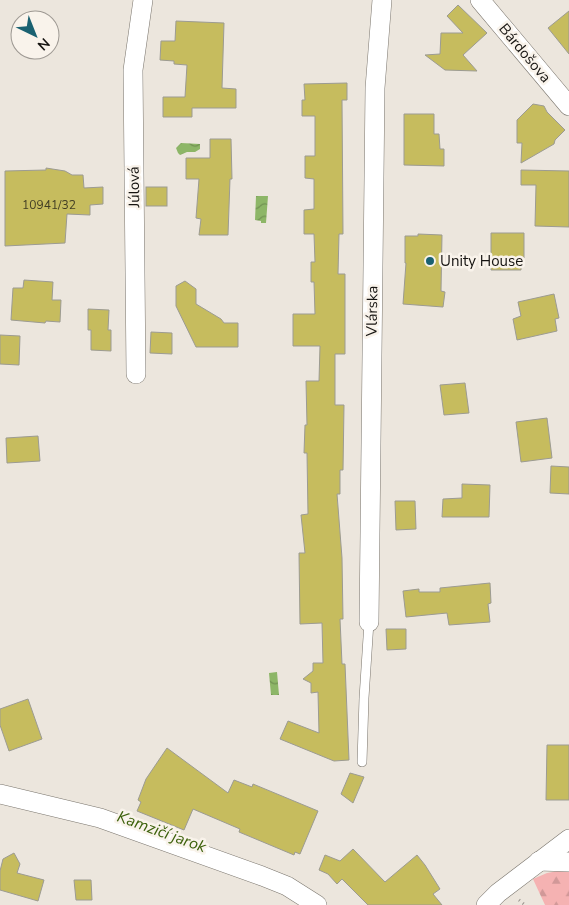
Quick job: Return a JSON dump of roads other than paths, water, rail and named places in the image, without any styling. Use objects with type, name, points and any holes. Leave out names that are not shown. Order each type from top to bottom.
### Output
[{"type":"street","name":"Júlová","points":[[136,374],[133,70],[143,0]]},
{"type":"street","name":"Vlárska","points":[[369,622],[375,88],[382,0]]},
{"type":"street","name":"Bárdošova","points":[[480,0],[569,106]]},
{"type":"street","points":[[0,794],[100,818],[279,882],[317,905]]},
{"type":"street","points":[[486,905],[569,839]]},
{"type":"street","points":[[539,862],[569,862]]},
{"type":"lane","points":[[362,762],[369,622]]},
{"type":"water","points":[[181,143],[200,144],[200,149],[180,155],[176,148]]},
{"type":"water","points":[[256,196],[268,196],[266,223],[255,220]]},
{"type":"water","points":[[277,672],[279,695],[271,695],[269,673]]},
{"type":"place","name":"Unity House","points":[[430,261]]},
{"type":"water label","name":"Kamzičí jarok","points":[[162,831]]}]
